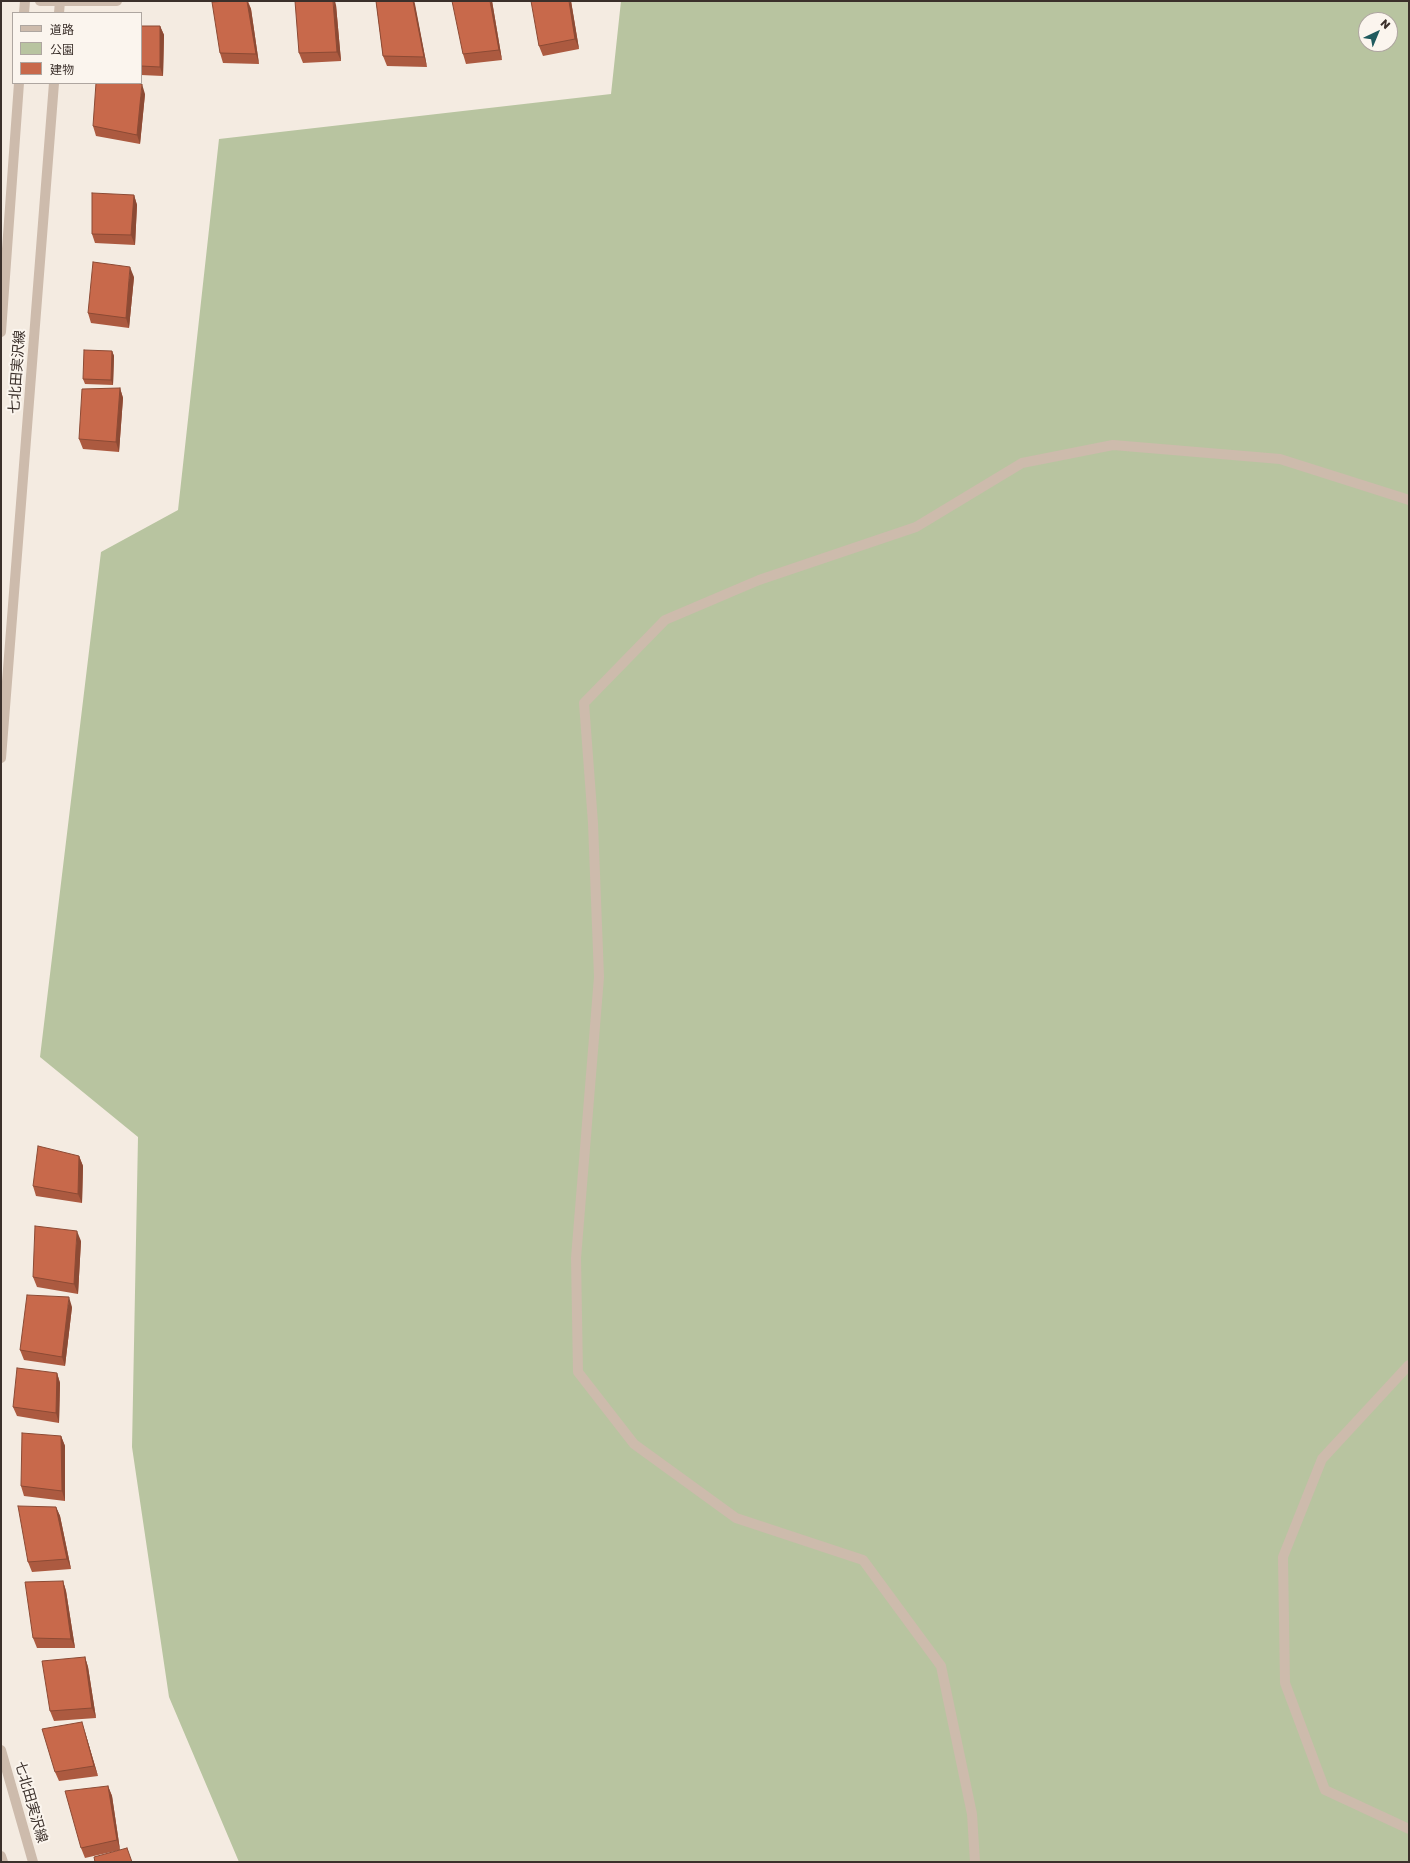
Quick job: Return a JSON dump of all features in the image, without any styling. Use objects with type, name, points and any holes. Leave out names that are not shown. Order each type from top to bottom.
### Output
[{"type":"street","points":[[24,1],[24,12]]},
{"type":"street","points":[[40,1],[117,1]]},
{"type":"street","points":[[59,12],[60,2]]},
{"type":"street","points":[[1,332],[19,84]]},
{"type":"street","name":"七北田実沢線","points":[[1,758],[54,84]]},
{"type":"street","points":[[975,1862],[972,1814],[941,1666],[863,1560],[736,1518],[634,1444],[578,1372],[576,1258],[599,977],[593,823],[584,703],[665,620],[759,580],[916,527],[1022,463],[1113,446],[1280,459],[1409,500]]},
{"type":"street","points":[[1409,1365],[1322,1459],[1282,1557],[1285,1683],[1325,1790],[1409,1829]]},
{"type":"street","name":"七北田実沢線","points":[[1,1750],[33,1862]]},
{"type":"street","points":[[1,1856],[3,1862]]},
{"type":"green space","points":[[621,1],[1409,1],[1409,1862],[239,1862],[169,1697],[132,1447],[138,1137],[40,1057],[101,552],[178,510],[219,139],[611,94]]},
{"type":"building","points":[[247,1],[256,54],[220,53],[212,2]]},
{"type":"building","points":[[295,1],[333,1],[337,52],[299,53]]},
{"type":"building","points":[[376,1],[413,1],[424,57],[383,56]]},
{"type":"building","points":[[452,1],[490,1],[499,50],[463,54]]},
{"type":"building","points":[[531,1],[569,1],[575,39],[539,46]]},
{"type":"building","points":[[142,26],[160,26],[160,67],[142,66]]},
{"type":"building","points":[[96,84],[142,84],[137,135],[93,126]]},
{"type":"building","points":[[92,193],[134,195],[131,235],[92,234]]},
{"type":"building","points":[[93,262],[130,267],[126,318],[88,313]]},
{"type":"building","points":[[84,350],[112,351],[111,380],[83,379]]},
{"type":"building","points":[[120,388],[116,442],[79,439],[82,389]]},
{"type":"building","points":[[38,1146],[79,1156],[78,1194],[33,1186]]},
{"type":"building","points":[[35,1226],[77,1231],[74,1284],[33,1277]]},
{"type":"building","points":[[27,1295],[69,1297],[62,1357],[20,1350]]},
{"type":"building","points":[[17,1368],[57,1373],[56,1413],[13,1407]]},
{"type":"building","points":[[22,1433],[61,1436],[62,1491],[21,1486]]},
{"type":"building","points":[[18,1506],[56,1507],[67,1559],[28,1562]]},
{"type":"building","points":[[63,1581],[71,1639],[33,1638],[25,1582]]},
{"type":"building","points":[[85,1657],[92,1708],[50,1711],[42,1661]]},
{"type":"building","points":[[82,1722],[94,1766],[55,1772],[42,1729]]},
{"type":"building","points":[[108,1786],[117,1840],[81,1848],[65,1791]]},
{"type":"building","points":[[127,1848],[132,1862],[95,1862],[94,1857]]}]
